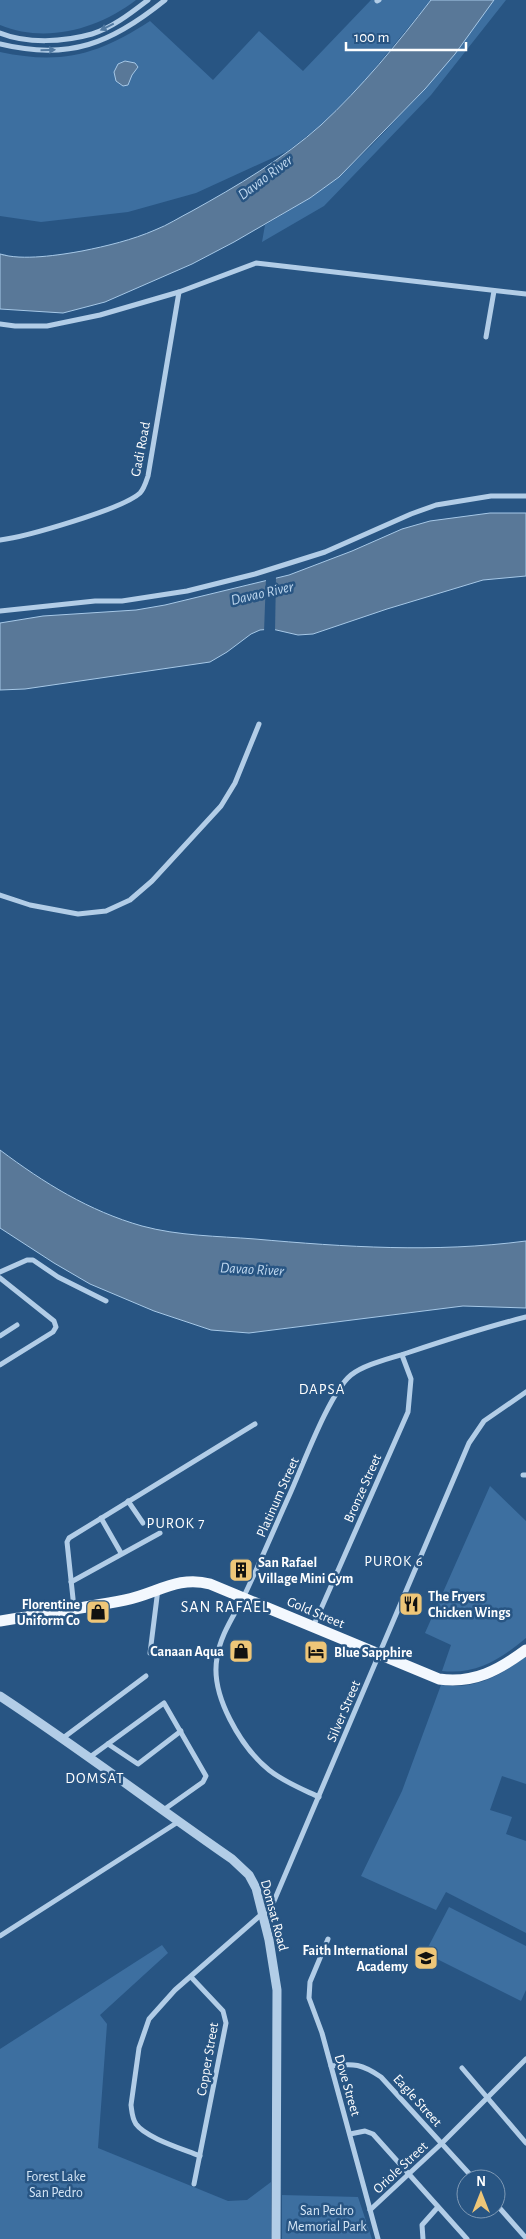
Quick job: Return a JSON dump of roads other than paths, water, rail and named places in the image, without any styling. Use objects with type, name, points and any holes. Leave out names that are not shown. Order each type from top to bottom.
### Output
[{"type":"main road","name":"Gold Street","points":[[0,1621],[130,1599],[177,1582],[193,1581],[210,1584],[434,1677],[457,1680],[491,1674],[526,1650]]},
{"type":"street","points":[[0,33],[28,40],[70,38],[92,34],[114,24],[148,0]]},
{"type":"street","points":[[0,44],[20,49],[48,51],[72,49],[95,44],[139,20],[165,0]]},
{"type":"street","points":[[0,324],[47,326],[100,315],[179,292],[250,264],[262,262],[526,294]]},
{"type":"street","points":[[486,337],[494,291]]},
{"type":"street","name":"Gadi Road","points":[[0,540],[38,532],[122,503],[140,493],[148,476],[179,292]]},
{"type":"street","points":[[0,611],[94,601],[132,600],[188,591],[255,574],[325,552],[436,505],[492,496],[526,496]]},
{"type":"street","points":[[0,895],[30,905],[78,914],[106,910],[130,900],[158,874],[221,806],[234,783],[259,724]]},
{"type":"street","points":[[0,1272],[27,1260],[33,1260],[58,1277],[106,1301]]},
{"type":"street","points":[[0,1278],[54,1321],[56,1327],[53,1332],[0,1365]]},
{"type":"street","name":"Platinum Street","points":[[319,1797],[269,1770],[255,1756],[223,1706],[218,1690],[216,1659],[226,1631],[243,1598],[326,1413],[343,1384],[350,1376],[359,1370],[402,1355],[491,1326],[526,1317]]},
{"type":"street","points":[[0,1336],[18,1325]]},
{"type":"street","name":"Bronze Street","points":[[313,1627],[408,1412],[411,1380],[402,1355]]},
{"type":"street","name":"Silver Street","points":[[191,1977],[263,1914],[274,1900],[473,1436],[492,1415],[526,1392]]},
{"type":"street","points":[[74,1608],[68,1540],[128,1501],[255,1424]]},
{"type":"street","points":[[128,1501],[143,1523]]},
{"type":"street","points":[[101,1518],[121,1553]]},
{"type":"street","points":[[71,1582],[160,1533]]},
{"type":"street","points":[[150,1654],[158,1589]]},
{"type":"street","points":[[63,1738],[146,1676]]},
{"type":"street","name":"Domsat Road","points":[[0,1696],[63,1738],[162,1811],[232,1859],[249,1875],[256,1888],[273,1960],[278,2001],[276,2239]]},
{"type":"street","points":[[90,1757],[164,1703],[206,1776],[203,1782],[162,1811]]},
{"type":"street","points":[[108,1744],[138,1764],[181,1731]]},
{"type":"street","points":[[0,1936],[178,1822]]},
{"type":"street","name":"Dove Street","points":[[328,1939],[310,1982],[308,1992],[331,2066],[378,2239]]},
{"type":"street","points":[[191,1977],[157,2008],[142,2034],[131,2105],[132,2116],[141,2130],[200,2156]]},
{"type":"street","name":"Copper Street","points":[[191,1977],[223,2011],[226,2023],[194,2184]]},
{"type":"street","name":"Oriole Street","points":[[370,2210],[410,2174],[526,2059]]},
{"type":"street","name":"Eagle Street","points":[[331,2066],[354,2064],[382,2077],[465,2169]]},
{"type":"street","points":[[462,2068],[526,2143]]},
{"type":"street","points":[[350,2134],[360,2131],[369,2132],[410,2174],[467,2239]]},
{"type":"street","points":[[423,2239],[422,2225],[438,2207]]},
{"type":"street","points":[[506,2215],[526,2238]]},
{"type":"water","name":"Davao River","points":[[431,0],[494,0],[455,54],[425,89],[339,177],[310,198],[192,264],[105,302],[63,313],[0,309],[0,254],[19,257],[52,256],[119,242],[165,226],[226,192],[275,161],[321,125],[379,65]]},
{"type":"water","points":[[125,61],[135,63],[138,67],[128,85],[123,86],[116,81],[114,72],[118,64]]},
{"type":"water","name":"Davao River","points":[[490,513],[526,513],[526,576],[483,580],[313,634],[298,635],[272,629],[260,630],[210,662],[25,689],[0,690],[0,623],[43,616],[136,610],[165,605],[289,575],[352,551],[402,529],[430,521]]},
{"type":"water","name":"Davao River","points":[[0,1150],[50,1185],[85,1204],[122,1220],[170,1232],[390,1248],[458,1247],[526,1241],[526,1308],[463,1306],[249,1333],[211,1330],[154,1311],[90,1284],[0,1228]]},
{"type":"place","name":"San Rafael Village Mini Gym","points":[[241,1570]]},
{"type":"place","name":"The Fryers Chicken Wings","points":[[411,1604]]},
{"type":"place","name":"Florentine Uniform Co","points":[[98,1612]]},
{"type":"place","name":"Canaan Aqua","points":[[241,1651]]},
{"type":"place","name":"Blue Sapphire","points":[[316,1652]]},
{"type":"place","name":"Faith International Academy","points":[[426,1958]]},
{"type":"district","name":"DAPSA","points":[[322,1389]]},
{"type":"district","name":"PUROK 7","points":[[176,1523]]},
{"type":"district","name":"PUROK 6","points":[[394,1561]]},
{"type":"district","name":"SAN RAFAEL","points":[[225,1606]]},
{"type":"district","name":"DOMSAT","points":[[95,1778]]},
{"type":"park label","name":"Forest Lake San Pedro","points":[[56,2184]]},
{"type":"park label","name":"San Pedro Memorial Park","points":[[327,2218]]}]
